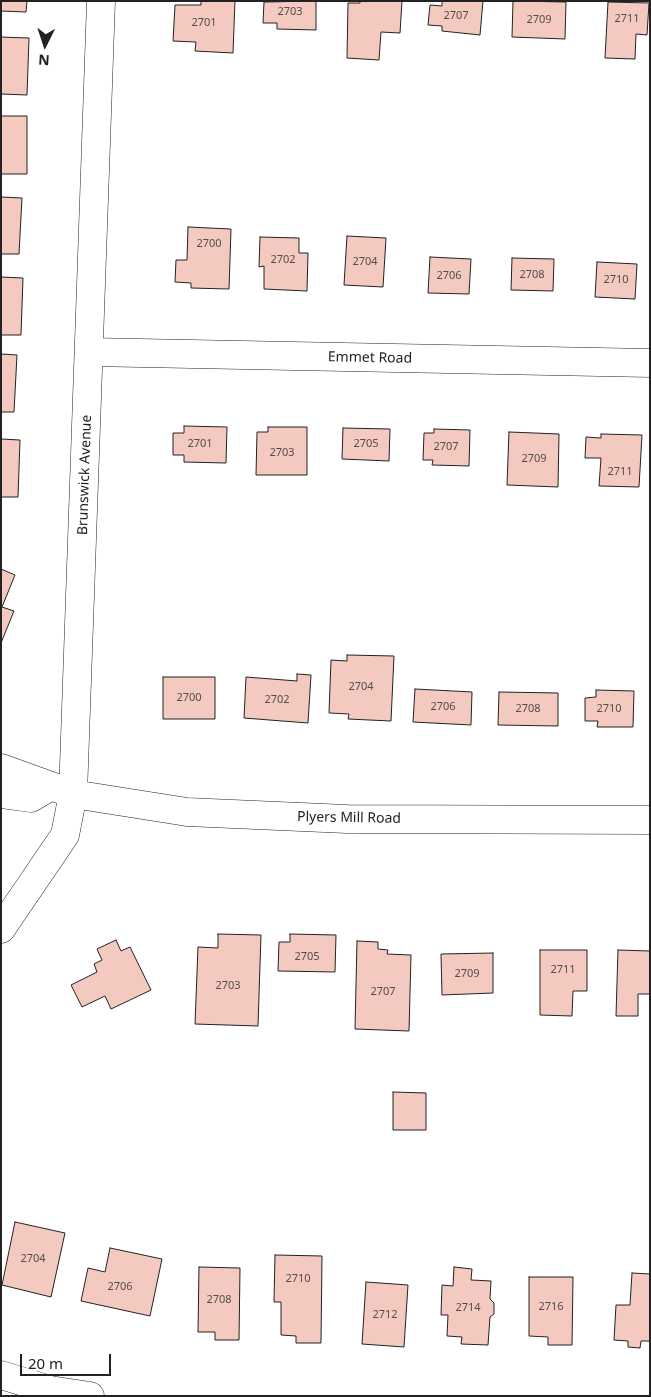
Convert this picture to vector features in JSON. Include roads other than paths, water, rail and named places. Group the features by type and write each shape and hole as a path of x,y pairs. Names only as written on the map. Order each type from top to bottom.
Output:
{"street":[{"name":"Brunswick Avenue","path":"1,929 65,835 62,790 89,352 101,1"},
{"name":"Emmet Road","path":"89,352 650,363"},
{"name":"Plyers Mill Road","path":"1,768 62,790 187,812 297,817 650,820"},
{"path":"1,794 31,798 62,790"},
{"path":"1,1375 50,1390 90,1396"}]}
